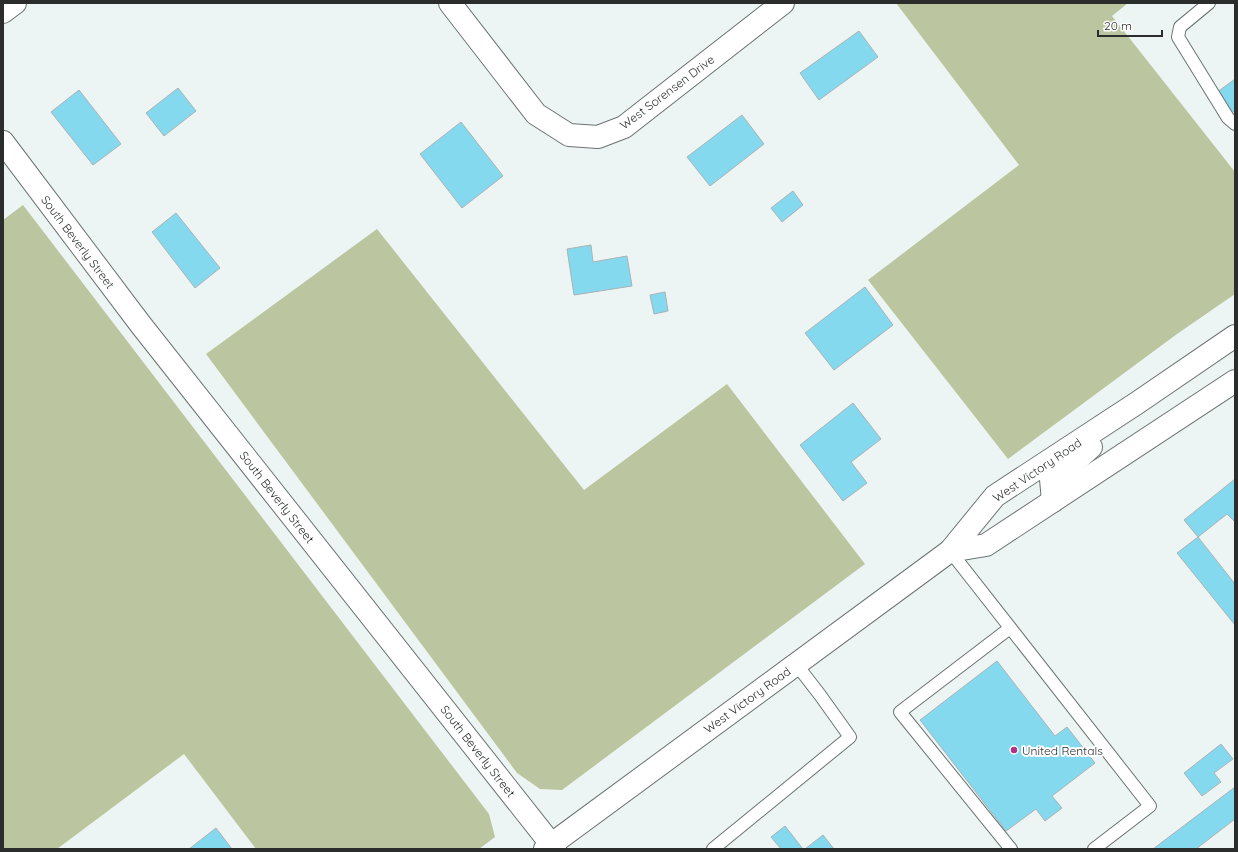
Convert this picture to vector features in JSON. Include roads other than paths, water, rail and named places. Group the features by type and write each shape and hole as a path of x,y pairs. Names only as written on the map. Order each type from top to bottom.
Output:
{"street":[{"path":"3,12 15,3"},
{"name":"West Sorensen Drive","path":"450,3 536,114 569,135 598,137 624,127 783,3"},
{"name":"South Beverly Street","path":"3,142 141,325 551,847"},
{"name":"West Victory Road","path":"551,847 950,550 995,496 1137,403 1235,336"},
{"name":"West Victory Road","path":"950,550 986,545 1233,387"},
{"name":"West Victory Road","path":"1053,501 1051,479 1080,457 1137,403"}],"lane":[{"path":"1209,3 1180,27 1178,37 1228,118 1235,124"},
{"path":"950,550 1150,806 1094,849"},
{"path":"1010,628 900,712 1011,849"},
{"path":"713,849 850,737 796,664"}],"place":[{"name":"United Rentals","path":"1014,750"}]}
